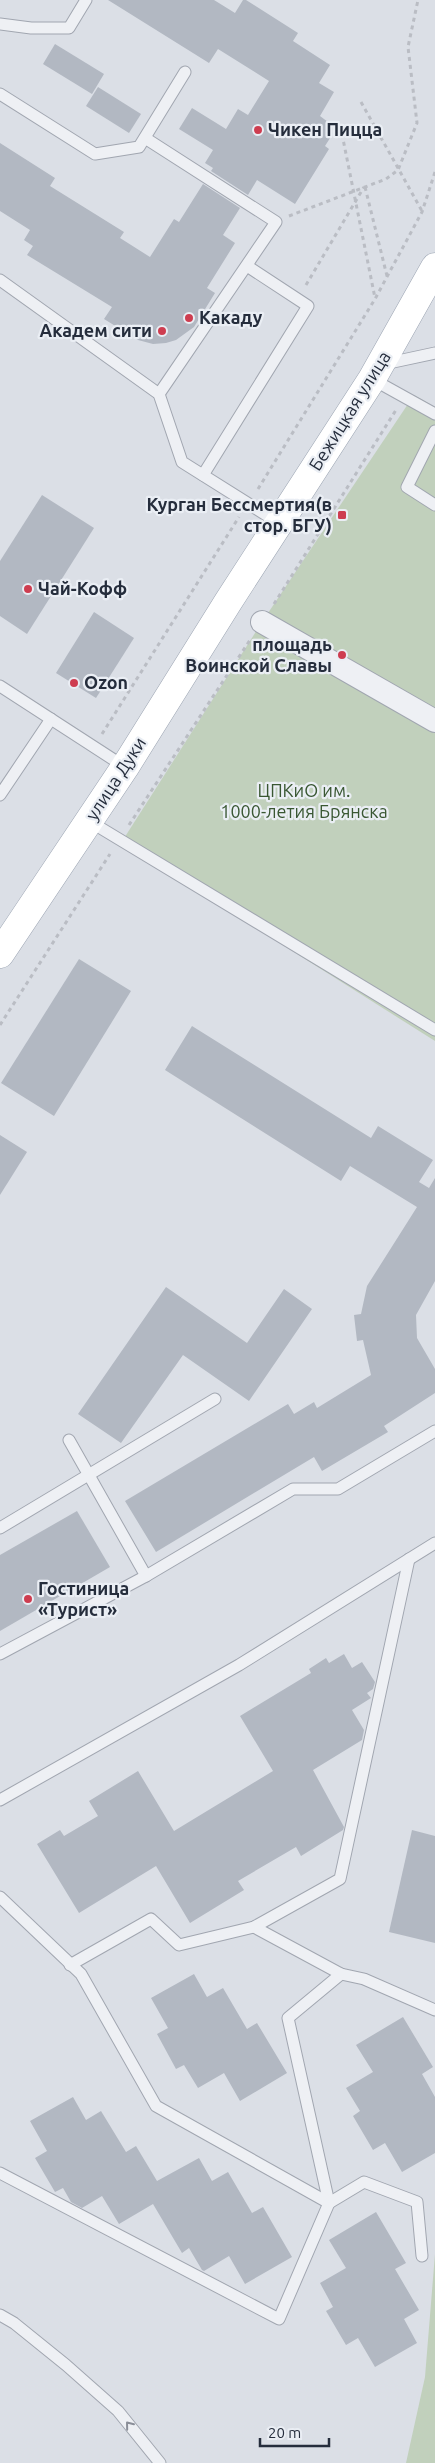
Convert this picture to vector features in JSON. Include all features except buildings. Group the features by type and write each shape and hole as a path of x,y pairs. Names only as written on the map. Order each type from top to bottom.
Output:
{"main road":[{"name":"Бежицкая улица","path":"228,602 376,372 435,267"},
{"name":"улица Дуки","path":"0,954 125,767 228,602"}],"street":[{"path":"262,622 435,722"}],"lane":[{"path":"0,24 31,28 69,28 86,0"},
{"path":"0,94 95,154 139,148 185,72"},
{"path":"144,138 276,222 160,394"},
{"path":"204,475 308,306 247,266"},
{"path":"1,282 160,394 182,462 279,523"},
{"path":"376,372 435,353"},
{"path":"376,372 404,397 435,414"},
{"path":"435,431 406,487 435,505"},
{"path":"0,686 125,767"},
{"path":"0,795 51,719"},
{"path":"89,821 434,1028"},
{"path":"0,1528 214,1399"},
{"path":"0,1654 146,1576 293,1489 338,1489 435,1431"},
{"path":"69,1440 146,1576"},
{"path":"0,1800 239,1665 435,1543"},
{"path":"70,1965 151,1919 179,1945 254,1927 340,1879 409,1559"},
{"path":"0,1897 81,1974 156,2106 329,2203"},
{"path":"254,1927 292,1945 341,1974 364,1980 435,2010"},
{"path":"329,2203 288,2018 341,1974"},
{"path":"0,2173 279,2319 329,2203 364,2182 417,2202 422,2256"},
{"path":"0,2315 14,2323 66,2365 118,2411 160,2463"}],"path":[{"path":"289,216 386,179 398,170 417,123 408,46 418,0"},
{"path":"361,102 422,212"},
{"path":"342,134 375,299"},
{"path":"93,747 375,299 422,212 435,172"},
{"path":"297,300 365,187"},
{"path":"365,187 387,276"},
{"path":"0,1025 262,622 404,397"}],"green space":[{"name":"ЦПКиО им. 1000-летия Брянска","path":"414,395 435,407 435,1041 121,843 262,622"},
{"path":"435,2254 435,2463 406,2463 425,2377"}],"place":[{"name":"Чикен Пицца","path":"258,130"},
{"name":"Какаду","path":"189,318"},
{"name":"Академ сити","path":"162,331"},
{"name":"Курган Бессмертия(в стор. БГУ)","path":"342,515"},
{"name":"Чай-Кофф","path":"28,589"},
{"name":"площадь Воинской Славы","path":"342,655"},
{"name":"Ozon","path":"74,683"},
{"name":"Гостиница «Турист»","path":"28,1599"}]}
